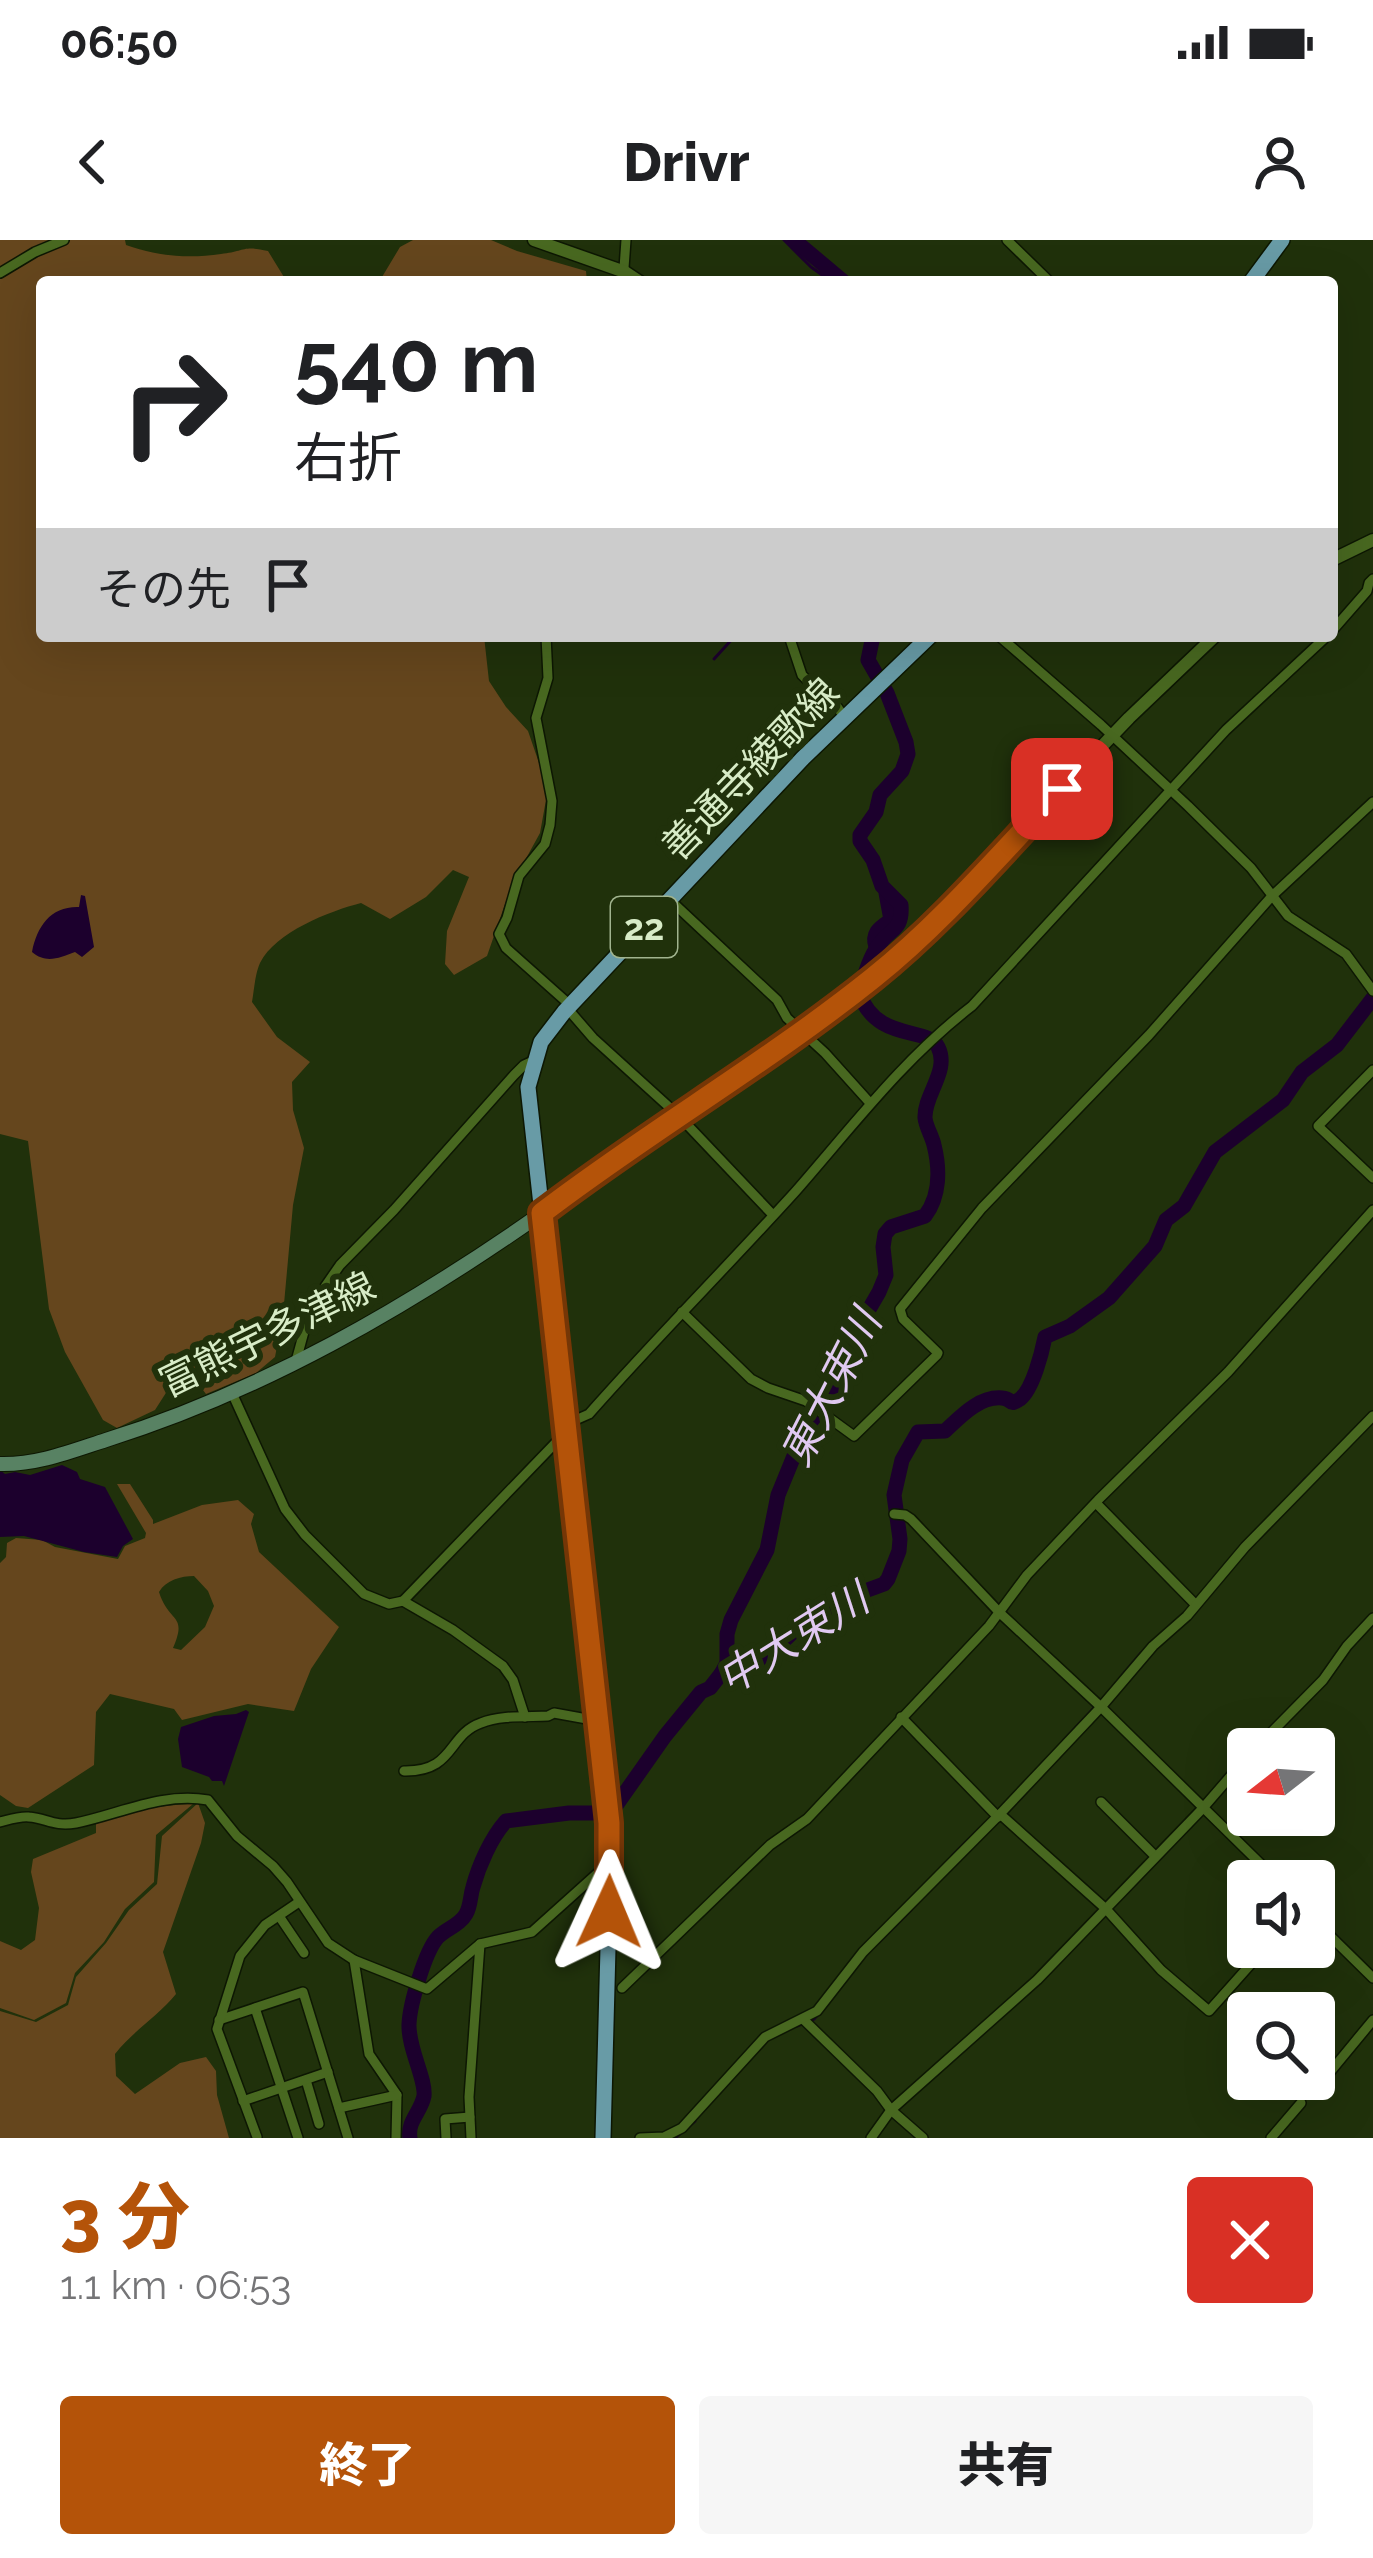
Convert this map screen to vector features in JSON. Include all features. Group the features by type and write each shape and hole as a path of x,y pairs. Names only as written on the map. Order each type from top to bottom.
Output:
{"main road":[{"path":"1255,276 1282,240"},
{"name":"善通寺綾歌線","path":"603,2138 609,1823 528,1087 541,1042 568,1007 844,717 924,642"},
{"name":"富熊宇多津線","path":"0,1463 52,1458 160,1424 232,1393 388,1314 542,1213"}],"street":[{"path":"0,273 64,240"},
{"path":"534,240 622,276"},
{"path":"624,276 626,240"},
{"path":"1007,240 1044,276"},
{"path":"1017,249 1028,240"},
{"path":"1338,552 1373,540"},
{"path":"1338,624 1373,579"},
{"path":"545,642 548,678 536,718 552,801 550,825 545,844 519,876 499,934 506,948 612,1056 680,1116 772,1215"},
{"path":"791,642 802,675 826,690 844,717"},
{"path":"1007,642 1172,790 1251,868 1288,916 1346,954 1373,990"},
{"path":"542,1213 878,975 1209,642"},
{"path":"232,1393 278,1496 305,1535 364,1594 389,1604 403,1601 564,1429 590,1414 870,1103 930,1040 972,1006 1226,730 1320,642"},
{"path":"682,1312 752,1379 820,1410 854,1436 937,1355 903,1319 900,1309 982,1208 1149,1035 1272,896 1373,802"},
{"path":"670,900 777,1000 787,1018 870,1103"},
{"path":"296,1361 304,1328 340,1265 514,1075 535,1060"},
{"path":"1373,1070 1318,1126 1373,1178"},
{"path":"622,1988 770,1845 807,1819 1000,1613 1027,1575 1228,1372 1373,1210"},
{"path":"640,2138 664,2137 682,2128 765,2037 806,2022 863,1952 1373,1416"},
{"path":"1096,1503 1194,1603"},
{"path":"896,1514 911,1519 1000,1613 1256,1860"},
{"path":"403,1601 503,1666 513,1680 525,1717"},
{"path":"1276,1728 1323,1680 1373,1618"},
{"path":"404,1771 436,1765 482,1722 554,1713 598,1721"},
{"path":"901,1717 997,1815 1106,1909 1161,1970 1209,2011 1247,1968"},
{"path":"872,2138 891,2110 1037,1980 1227,1780"},
{"path":"0,1822 30,1816 46,1823 75,1823 141,1803 208,1800 237,1836 278,1871 328,1942 354,1960 416,1986 434,1986 480,1944 532,1932 610,1862"},
{"path":"1101,1802 1125,1820 1155,1856"},
{"path":"257,2137 217,2029 240,1957 265,1925 299,1902"},
{"path":"279,1916 304,1953"},
{"path":"1335,1941 1373,1978"},
{"path":"471,2138 480,1944"},
{"path":"354,1960 369,2054 398,2095 396,2138"},
{"path":"219,2020 303,1992 348,2138"},
{"path":"255,2008 298,2138"},
{"path":"1335,2066 1373,2020"},
{"path":"806,2022 923,2138"},
{"path":"244,2101 328,2072"},
{"path":"306,2080 319,2124"},
{"path":"339,2108 398,2095"},
{"path":"1271,2138 1300,2103"},
{"path":"446,2138 445,2119 470,2117"}],"shaded area":[{"path":"0,240 125,240 138,249 184,256 268,251 283,276 36,276 36,642 485,642 489,681 528,731 548,789 540,833 512,884 487,956 454,975 445,964 447,931 469,877 453,870 426,897 390,919 361,903 304,924 267,952 258,967 252,1002 277,1037 310,1062 292,1082 293,1110 304,1148 293,1205 283,1315 275,1357 256,1373 206,1394 193,1377 171,1385 155,1410 117,1428 103,1420 65,1352 49,1309 28,1141 0,1134"},
{"path":"413,240 491,240 586,271 586,276 383,276 400,247"},
{"path":"81,895 85,896 94,947 82,957 75,952 58,958 37,956 32,952 47,919 79,907"},
{"path":"62,1465 77,1472 80,1479 105,1487 133,1539 117,1557 24,1536 0,1537 0,1470 30,1475"},
{"path":"117,1484 130,1484 153,1524 202,1505 238,1500 254,1514 251,1524 259,1552 339,1627 311,1669 294,1711 248,1704 182,1720 174,1709 110,1694 96,1712 94,1765 28,1808 16,1806 0,1795 0,1563 6,1557 7,1543 16,1538 42,1540 55,1547 118,1559 125,1546 145,1538","holes":["194,1576 214,1606 205,1627 181,1650 173,1648 178,1623 159,1592 174,1580"]},
{"path":"246,1710 224,1786 222,1781 182,1767 181,1727"},
{"path":"198,1803 205,1823 201,1843 163,1952 176,1994 115,2054 116,2076 135,2094 180,2063 206,2057 216,2071 229,2138 0,2138 0,2011 36,2022 68,2005 76,1977 129,1910 157,1884 162,1836"},
{"path":"193,1804 156,1835 154,1882 125,1909 104,1942 75,1973 66,2003 34,2020 0,2008 0,1941 21,1950 35,1940 39,1908 33,1859 96,1833 96,1823 107,1819 143,1809"}],"waterway":[{"path":"784,240 824,276"},
{"name":"東大束川","path":"794,240 837,276"},
{"path":"714,659 730,642"},
{"name":"東大束川","path":"721,1674 727,1663 731,1620 767,1550 778,1495 805,1429 828,1400 853,1354 886,1275 885,1234 891,1227 925,1216 937,1182 936,1154 925,1118 941,1065 938,1047 878,1020 859,993 875,951 898,925 901,913 901,905 882,886 860,835 908,754 887,693 868,660 872,642"},
{"path":"876,947 876,934 891,920 886,893"},
{"name":"中大束川","path":"410,2138 424,2096 409,2024 419,1978 438,1937 466,1914 482,1861 506,1821 607,1813 701,1692 721,1674 744,1668 814,1617 884,1584 899,1551 894,1495 902,1460 918,1432 945,1431 986,1400 1020,1399 1033,1379 1045,1337 1070,1326 1109,1298 1155,1246 1166,1220 1184,1206 1215,1152 1283,1100 1302,1072 1337,1045 1373,998"},
{"path":"1291,1494 1306,1478"},
{"path":"1120,1678 1141,1653"},
{"path":"1064,1740 1094,1708"},
{"path":"952,1856 979,1829"},
{"path":"879,1942 911,1910"},
{"path":"797,2026 819,2013"},
{"path":"675,2138 695,2121"}],"route":[{"path":"609,1912 609,1823 542,1213 878,975 1062,789"}]}
